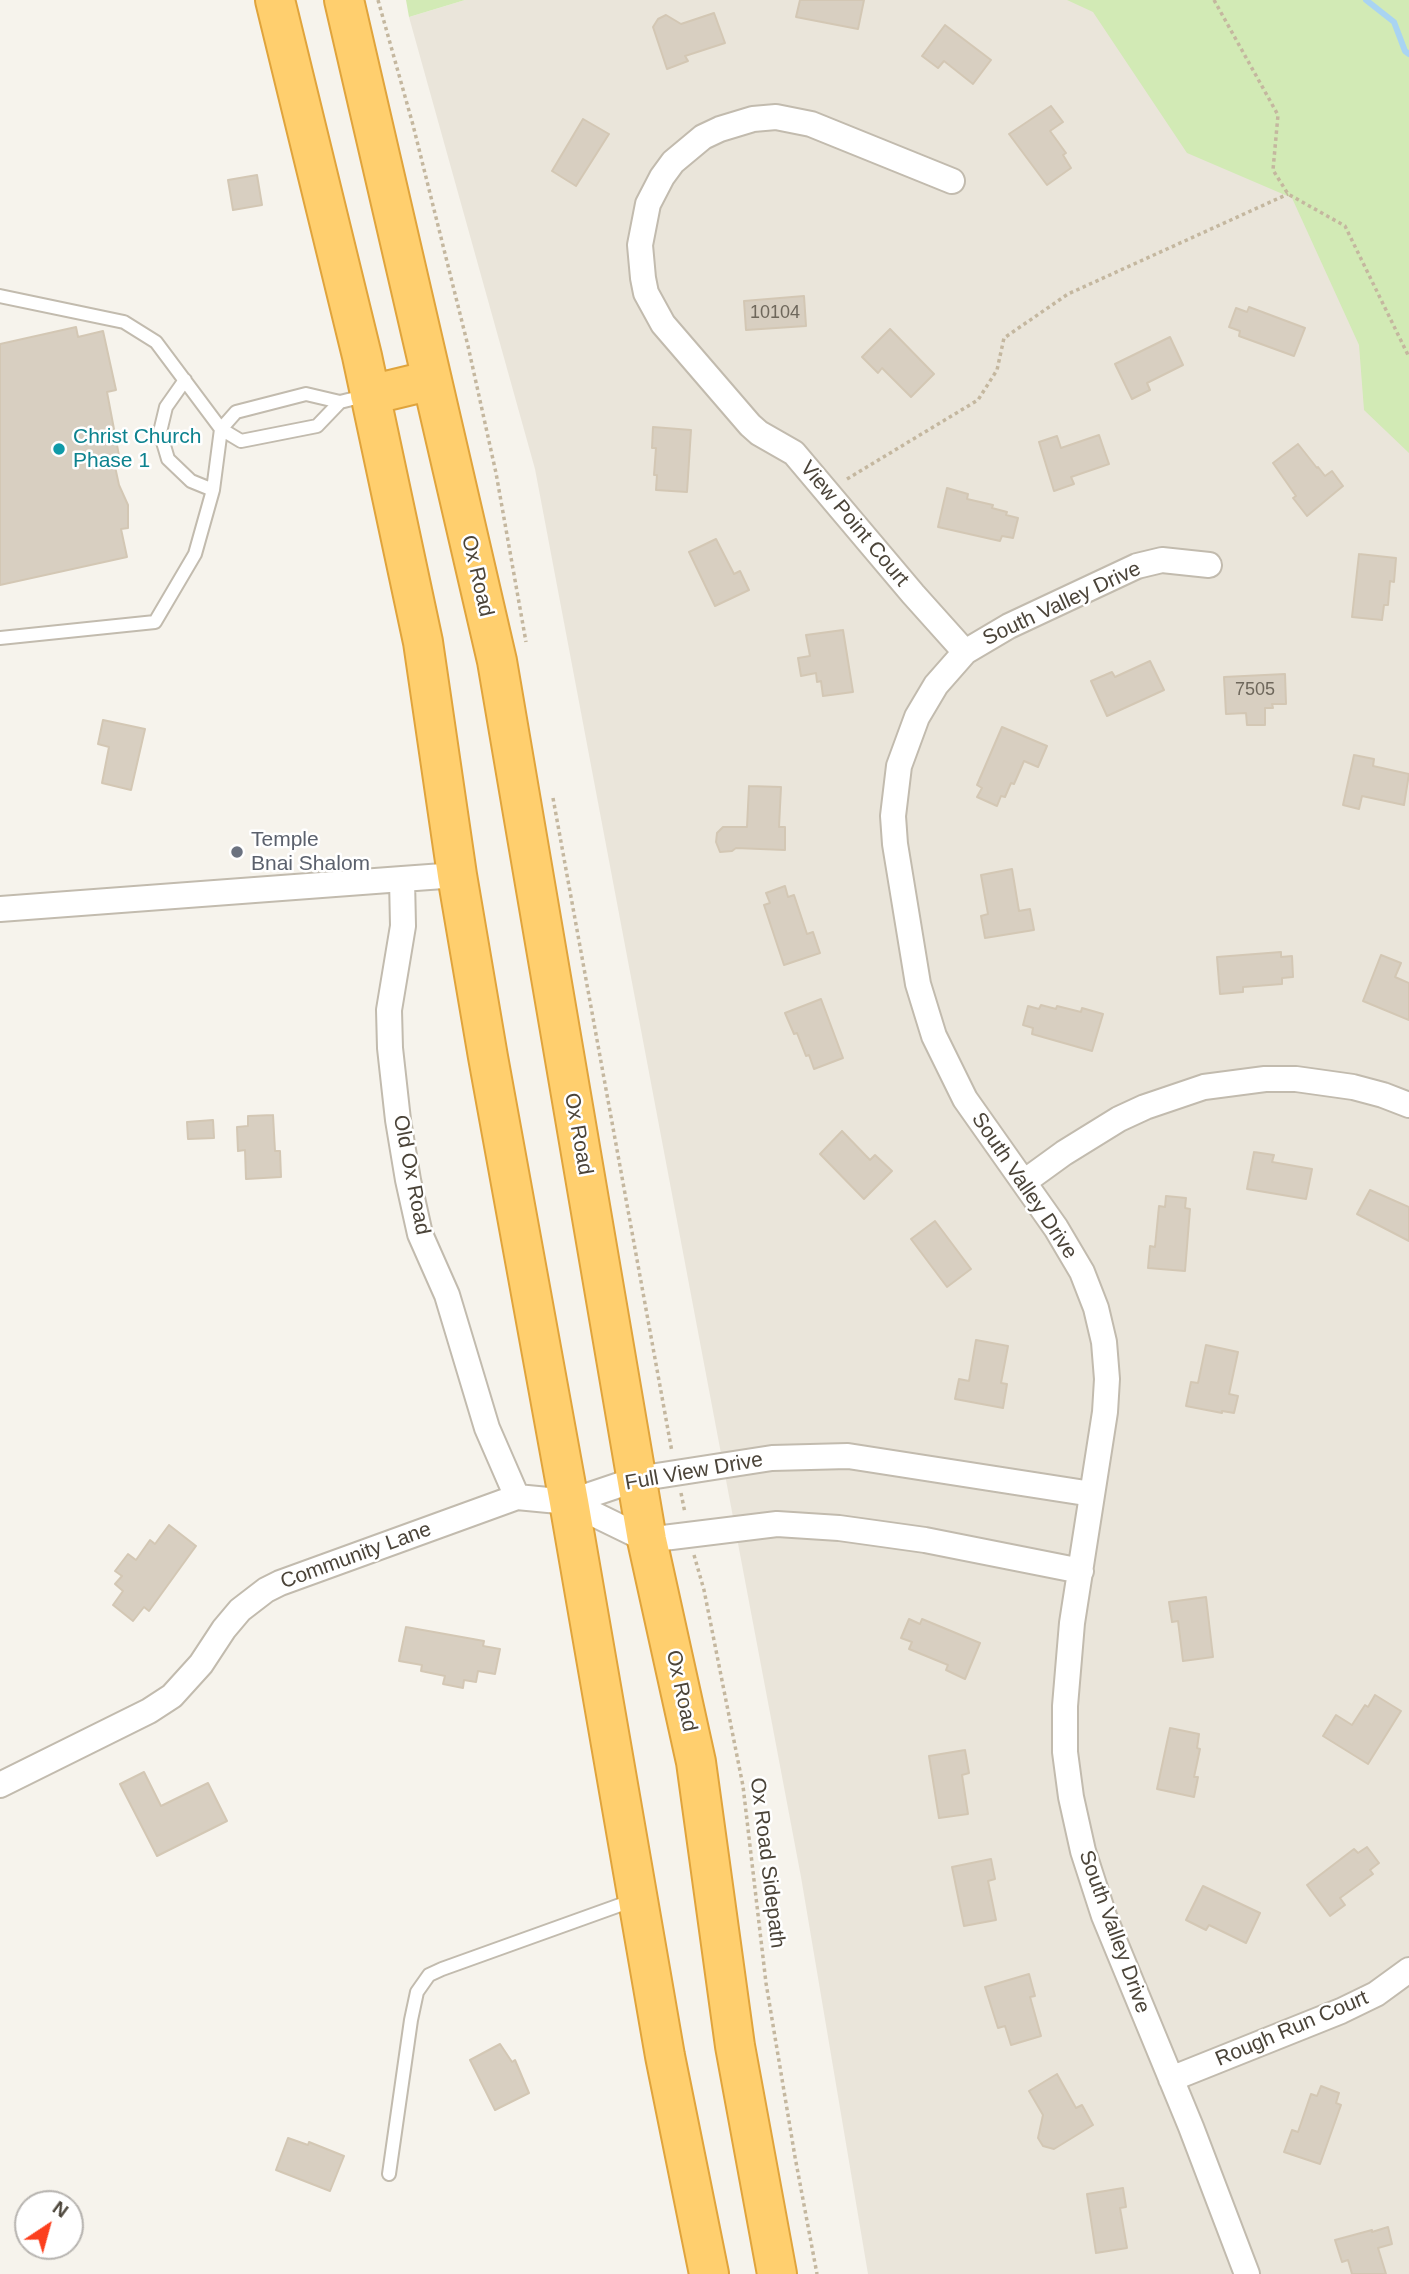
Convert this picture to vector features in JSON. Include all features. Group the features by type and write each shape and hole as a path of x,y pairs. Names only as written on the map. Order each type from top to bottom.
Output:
{"highway":[{"path":"275,0 355,399 424,642 457,875 488,1057 569,1502 665,2056 709,2274"},
{"name":"Ox Road","path":"344,0 496,661 647,1540 696,1762 735,2046 777,2274"},
{"path":"355,399 432,380"}],"street":[{"name":"View Point Court","path":"952,181 811,124 776,117 753,119 720,129 693,144 673,162 648,204 640,245 642,278 652,307 663,324 750,425 794,453 965,652"},
{"name":"South Valley Drive","path":"1209,565 1162,559 1138,566 1009,626 965,652 936,685 916,717 907,740 894,795 895,844 918,984 934,1037 965,1099 1024,1182 1082,1272 1096,1308 1104,1342 1107,1379 1105,1412 1072,1623 1065,1706 1065,1752 1071,1797 1083,1851 1104,1916 1247,2274"},
{"path":"0,909 457,875"},
{"name":"Old Ox Road","path":"402,879 403,926 389,1010 390,1048 398,1120 408,1180 420,1234 447,1295 487,1428 517,1497"},
{"path":"1024,1182 1063,1153 1119,1119 1204,1087 1265,1079 1296,1079 1353,1087 1409,1105"},
{"name":"Full View Drive","path":"569,1502 637,1479 772,1458 848,1456 1092,1494"},
{"name":"Community Lane","path":"0,1785 149,1711 172,1696 201,1664 240,1610 279,1583 517,1497 569,1502"},
{"name":"Full View Drive","path":"569,1502 647,1540"},
{"path":"647,1540 776,1524 839,1528 925,1540 1081,1571"},
{"name":"Rough Run Court","path":"1171,2079 1341,2011 1376,1994 1409,1970"}],"lane":[{"path":"0,296 124,322 156,342 221,429 242,441 317,426 355,399"},
{"path":"185,380 166,407 160,432 168,458 191,481 214,490"},
{"path":"0,638 155,622 195,554 214,490 221,429 236,412 306,394 355,399"},
{"path":"389,2174 411,2020 417,1992 429,1976 638,1899"}],"path":[{"path":"1214,0 1278,115 1273,170 1287,194 1345,226 1409,357"},
{"path":"827,494 847,479 978,400 997,370 1004,338 1069,294 1287,194"},
{"name":"Ox Road Sidepath","path":"677,1473 704,1590 743,1786 766,1983 794,2157 817,2274"}],"shaded area":[{"path":"465,0 1409,0 1409,2274 868,2274 801,1877 535,469 409,17"}],"green space":[{"path":"406,0 465,0 409,17"},
{"path":"1067,0 1409,0 1409,453 1364,410 1359,345 1292,198 1187,153 1093,12"}],"building":[{"path":"800,0 864,0 858,29 796,17"},
{"path":"714,13 725,43 685,56 688,61 667,69 653,27 658,19 666,15 681,24"},
{"path":"945,25 991,60 973,84 944,61 938,68 922,56"},
{"path":"1051,106 1063,122 1050,131 1066,153 1063,155 1071,168 1047,185 1009,134"},
{"path":"583,119 609,134 576,186 552,171"},
{"path":"257,175 262,205 233,210 228,180"},
{"path":"804,296 806,326 746,330 744,301"},
{"path":"1249,307 1305,328 1294,356 1239,336 1240,331 1229,327 1236,308 1247,312"},
{"name":"Christ Church Phase 1","path":"76,327 78,337 103,331 116,390 107,392 120,461 114,462 119,485 128,505 128,528 121,529 127,557 0,585 0,344"},
{"path":"890,329 934,374 911,397 882,368 878,373 862,357"},
{"path":"1170,337 1183,365 1147,383 1150,390 1132,399 1115,364"},
{"path":"653,427 691,430 687,492 656,490"},
{"path":"1099,435 1109,464 1071,477 1074,484 1054,491 1039,442 1057,436 1061,448"},
{"path":"1298,444 1325,476 1332,471 1343,486 1307,516 1273,463"},
{"path":"947,488 968,494 967,499 993,505 992,508 1018,518 1013,538 1002,536 1000,541 938,527"},
{"path":"716,539 734,574 740,571 749,590 715,606 689,552"},
{"path":"1359,554 1396,558 1394,582 1390,581 1388,605 1384,605 1382,620 1352,617"},
{"path":"843,630 853,692 823,696 821,681 817,682 816,673 801,676 798,658 810,656 806,635"},
{"path":"1150,661 1164,690 1107,716 1091,681 1112,672 1115,677"},
{"path":"1285,674 1286,704 1272,704 1273,708 1265,708 1265,725 1247,725 1246,713 1226,714 1224,677"},
{"path":"103,720 145,729 131,790 102,783 109,747 98,744"},
{"path":"1002,727 1047,746 1038,767 1024,761 1014,784 1011,783 1005,797 1001,796 997,806 977,797 982,788 977,785"},
{"path":"1354,755 1374,759 1373,766 1409,774 1404,805 1362,796 1359,809 1343,805"},
{"path":"749,786 781,787 779,827 785,827 785,850 736,848 720,852 716,842 717,833 723,827 747,827"},
{"path":"1012,869 1019,911 1030,909 1034,930 985,938 981,916 988,914 981,875"},
{"path":"785,886 788,897 794,895 807,934 813,932 820,953 784,965 764,905 770,903 766,893"},
{"path":"1281,952 1281,957 1292,956 1293,977 1282,978 1282,984 1243,987 1243,992 1220,994 1217,957"},
{"path":"1381,955 1401,963 1395,977 1409,983 1409,1020 1363,1001"},
{"path":"821,999 843,1058 814,1069 785,1013"},
{"path":"1041,1005 1081,1012 1082,1008 1103,1014 1092,1051 1032,1034 1033,1028 1023,1025 1028,1006 1039,1009"},
{"path":"273,1115 275,1151 280,1151 281,1177 246,1179 245,1150 238,1151 237,1127 248,1126 248,1116"},
{"path":"213,1120 214,1138 188,1139 187,1122"},
{"path":"842,1131 870,1160 875,1155 892,1171 864,1199 820,1154"},
{"path":"1254,1152 1274,1155 1272,1162 1312,1169 1306,1199 1247,1189"},
{"path":"1370,1190 1409,1207 1409,1241 1357,1214"},
{"path":"1166,1196 1186,1198 1185,1208 1190,1209 1185,1271 1148,1268 1150,1246 1155,1247 1159,1206 1165,1207"},
{"path":"935,1221 971,1269 947,1287 911,1239"},
{"path":"976,1340 1008,1346 1001,1383 1007,1384 1003,1408 955,1399 959,1379 969,1381"},
{"path":"1206,1345 1238,1352 1229,1394 1238,1396 1234,1413 1186,1406 1191,1382 1198,1383"},
{"path":"169,1525 196,1546 149,1611 144,1607 133,1621 113,1605 123,1591 115,1584 122,1576 115,1571 128,1554 136,1560 150,1540 155,1544"},
{"path":"1206,1597 1213,1657 1183,1661 1178,1621 1172,1622 1169,1602"},
{"path":"909,1619 920,1624 922,1619 980,1643 965,1679 946,1670 948,1665 909,1649 912,1642 901,1638"},
{"path":"406,1627 484,1641 483,1646 500,1649 495,1674 478,1671 476,1682 464,1680 463,1688 443,1684 445,1676 421,1671 422,1665 399,1661"},
{"path":"1375,1695 1401,1711 1368,1764 1323,1736 1336,1715 1352,1725"},
{"path":"1170,1728 1199,1734 1197,1748 1200,1749 1194,1777 1198,1777 1194,1797 1157,1789"},
{"path":"965,1750 969,1773 962,1775 968,1814 939,1818 929,1756"},
{"path":"144,1772 161,1806 208,1783 227,1821 157,1856 120,1784"},
{"path":"1367,1847 1379,1863 1370,1870 1373,1874 1340,1898 1345,1905 1330,1916 1307,1885 1354,1849 1358,1853"},
{"path":"991,1859 995,1879 988,1881 996,1920 964,1926 952,1867"},
{"path":"1203,1886 1260,1913 1246,1943 1209,1925 1206,1930 1186,1920"},
{"path":"1029,1974 1035,1996 1030,1997 1041,2036 1011,2045 1005,2026 998,2028 985,1987"},
{"path":"500,2044 512,2062 515,2060 529,2093 495,2110 470,2060"},
{"path":"1057,2074 1076,2108 1082,2105 1093,2125 1054,2149 1043,2146 1038,2138 1043,2115 1029,2091"},
{"path":"1321,2086 1339,2093 1336,2103 1341,2105 1320,2164 1284,2152 1292,2130 1298,2132 1311,2094 1317,2096"},
{"path":"288,2138 308,2145 309,2142 344,2156 330,2191 276,2170"},
{"path":"1123,2188 1126,2207 1120,2208 1127,2248 1096,2253 1087,2194"},
{"path":"1388,2227 1392,2244 1378,2248 1386,2274 1352,2274 1348,2260 1342,2262 1335,2240"}],"waterway":[{"path":"1366,0 1394,22 1405,51 1409,54"}],"place":[{"name":"Christ Church Phase 1","path":"59,449"},
{"name":"Temple Bnai Shalom","path":"237,852"}]}
